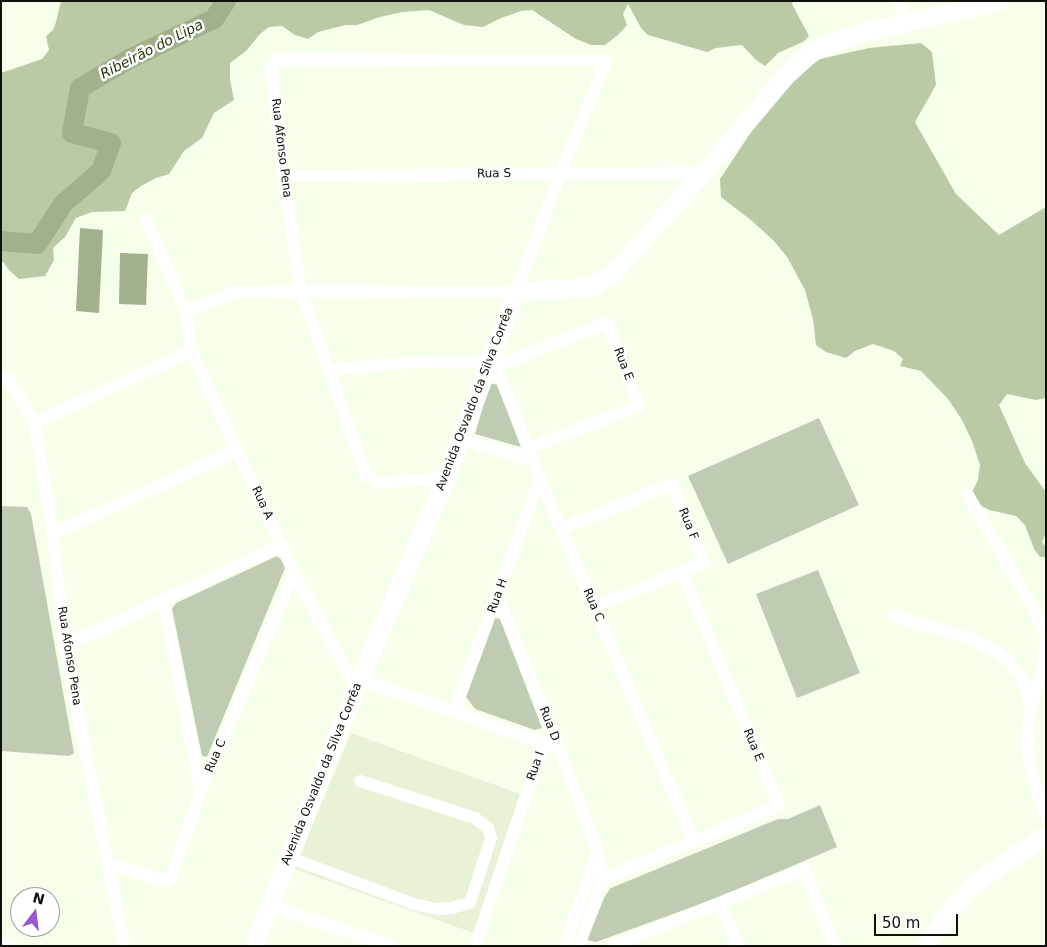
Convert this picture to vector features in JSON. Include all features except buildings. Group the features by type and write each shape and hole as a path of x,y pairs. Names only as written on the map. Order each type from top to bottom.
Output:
{"street":[{"path":"899,1 908,22"},
{"name":"Avenida Osvaldo da Silva Corrêa","path":"254,946 358,684 493,363 516,292 589,288 610,277 704,173 785,77 813,51 865,32 1000,1"},
{"name":"Rua Afonso Pena","path":"446,478 378,483 366,475 301,291 283,176 271,66 276,59 607,60 560,174"},
{"name":"Rua S","path":"283,176 704,173"},
{"path":"186,311 236,292 516,292 560,174"},
{"name":"Rua A","path":"146,220 186,311 191,351 294,573 358,684"},
{"name":"Rua E","path":"493,363 607,323 639,406 529,448"},
{"path":"35,423 191,351"},
{"path":"328,370 413,362 493,363"},
{"name":"Rua C","path":"493,363 694,842"},
{"name":"Rua Afonso Pena","path":"1,375 10,382 35,423 53,534 66,646 124,946"},
{"path":"460,439 534,460"},
{"path":"53,534 238,450"},
{"name":"Rua H","path":"454,712 498,597 540,478"},
{"name":"Rua F","path":"562,529 672,484 704,563 594,607"},
{"path":"968,495 1035,612 1046,638 1042,670 1031,709 1027,739 1031,771 1046,819"},
{"path":"66,646 282,545"},
{"name":"Rua E","path":"682,572 779,806 694,842"},
{"name":"Rua C","path":"108,864 169,882 201,791 294,573"},
{"name":"Rua D","path":"498,597 560,749 598,852 603,879"},
{"path":"163,600 201,791"},
{"path":"894,616 976,640 1006,658 1023,680 1031,709"},
{"name":"Rua I","path":"358,684 454,712 544,743 475,946"},
{"path":"544,743 560,749"},
{"path":"288,858 414,904 437,909 452,908 470,903 491,838 488,828 475,818 360,781"},
{"path":"925,946 955,904 976,882 1046,836"},
{"path":"579,946 603,879 694,842"},
{"path":"564,946 598,852"},
{"path":"611,946 641,941 720,903 804,869 835,946"},
{"path":"720,903 738,946"},
{"path":"269,905 392,946"},
{"path":"1,942 5,946"}],"shaded area":[{"path":"61,1 793,1 792,4 809,36 803,42 778,53 765,66 756,60 742,45 716,48 707,52 648,35 641,28 628,4 623,14 627,25 605,45 591,45 576,39 532,10 521,11 483,27 464,25 429,10 402,12 357,25 346,25 318,32 308,39 295,35 282,26 269,27 260,34 246,51 230,63 230,79 234,100 214,113 202,138 184,151 169,174 156,178 132,193 125,211 92,212 76,218 65,237 53,248 54,260 45,276 19,279 3,262 1,263 1,73 42,59 49,50 46,36 53,30"},
{"path":"921,43 932,52 936,85 915,122 956,194 999,235 1046,207 1046,398 1036,400 1007,394 999,405 1025,463 1046,492 1046,533 1042,542 1046,547 1046,557 1040,557 1034,549 1025,525 1016,516 989,510 980,505 972,492 978,480 980,465 962,420 948,399 921,371 900,366 903,359 894,351 873,344 855,351 846,358 826,352 816,345 813,319 805,290 787,257 774,241 752,221 721,197 720,179 755,126 789,83 820,59 869,48"},
{"path":"80,228 103,230 99,313 76,311"},
{"path":"120,253 148,254 146,305 119,304"},
{"path":"490,383 498,385 521,447 475,434"},
{"path":"819,418 859,505 728,564 688,476"},
{"path":"1,506 27,507 31,514 74,753 69,756 1,751"},
{"path":"277,556 283,561 285,568 207,757 202,756 172,609 176,603"},
{"path":"818,570 860,673 797,698 756,594"},
{"path":"495,618 500,619 542,728 535,730 475,709 466,697"},
{"path":"351,733 520,794 474,933 294,869"},
{"path":"820,805 837,847 717,898 596,942 587,940 605,896 611,888 778,819 788,819"}],"waterway":[{"name":"Ribeirão do Lipa","path":"1,241 37,244 63,204 101,171 111,143 72,133 80,88 131,58 214,19 226,1"}]}
